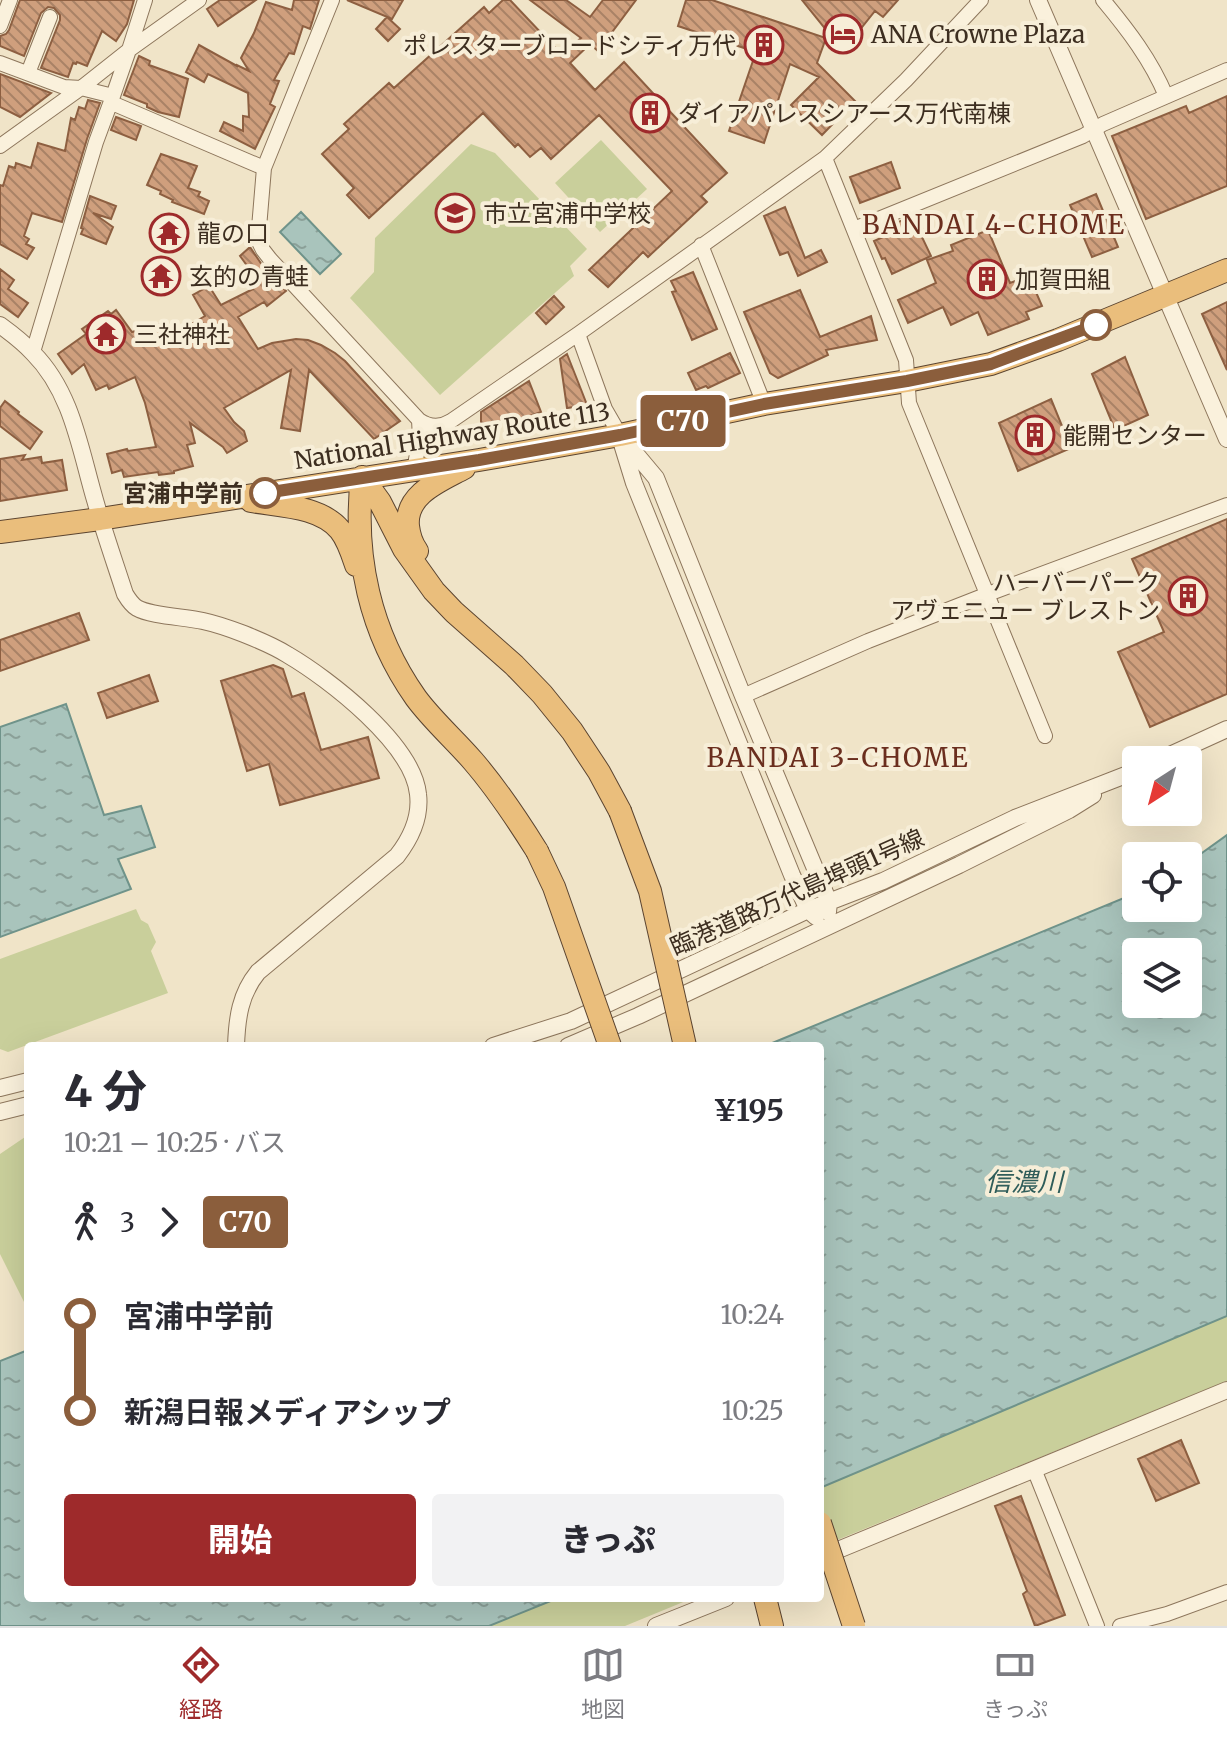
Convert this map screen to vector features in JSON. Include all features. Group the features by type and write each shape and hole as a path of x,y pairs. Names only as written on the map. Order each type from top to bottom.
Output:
{"highway":[{"name":"National Highway Route 113","path":"0,532 479,460 620,435 764,404 991,364 1166,297 1227,270"},
{"path":"434,591 429,568 413,547 408,522 412,503 428,488 479,460"},
{"path":"362,477 380,502 404,549 434,591 542,694 599,772 620,811 650,891 684,1042"},
{"path":"362,477 359,507 361,540 366,586 374,619"},
{"path":"230,498 307,511 331,522 345,539 386,649 409,688 505,799 537,851 554,887 609,1042"},
{"path":"824,1535 854,1626"},
{"path":"766,1602 772,1626"}],"street":[{"path":"0,26 10,0"},
{"path":"33,352 96,142 145,0"},
{"path":"0,146 199,0"},
{"path":"332,0 264,168 258,240 263,250 419,420 429,426 446,424 825,158 906,80 981,0"},
{"path":"1038,0 1227,439"},
{"path":"1103,0 1137,41 1166,96"},
{"path":"28,73 50,17"},
{"path":"0,63 64,87 81,88 113,100 264,168"},
{"path":"854,229 1083,136 1227,70"},
{"path":"825,158 906,360 909,403 1045,736"},
{"path":"701,245 764,404"},
{"path":"0,325 33,352 52,377 71,412 100,519 125,594 136,607 152,613 206,621 289,655 335,687 383,732 403,756 416,785 418,807 408,842 388,865 258,972 242,996 236,1042"},
{"path":"578,334 605,409 620,435 656,478 829,902 827,926"},
{"path":"414,470 420,438 419,420"},
{"path":"620,435 634,483 808,910 827,926"},
{"path":"743,696 868,641 1227,505"},
{"path":"1190,746 1227,729"},
{"name":"臨港道路万代島埠頭1号線","path":"505,1042 571,1021 808,910 883,881 1015,818 1120,778"},
{"name":"臨港道路万代島埠頭1号線","path":"577,1042 959,865 1069,810 1120,778"},
{"path":"0,1088 24,1082"},
{"path":"0,1112 24,1106"},
{"path":"824,1556 1227,1390"},
{"path":"1034,1469 1097,1626"},
{"path":"1120,1626 1167,1614 1227,1592"},
{"path":"656,1626 716,1602"}],"green space":[{"path":"601,140 647,189 600,232 555,183"},
{"path":"471,144 495,153 587,249 570,266 574,276 440,395 350,298 374,272 375,238"},
{"path":"136,909 141,920 148,924 156,942 151,951 168,993 35,1042 24,1042 24,1046 8,1052 0,1049 0,959"},
{"path":"24,1138 24,1302 0,1254 0,1154"},
{"path":"1227,1316 1227,1381 824,1545 824,1486"},
{"path":"548,1602 683,1602 625,1626 489,1626"}],"water":[{"path":"301,212 341,254 320,274 280,232"},
{"path":"66,704 104,815 141,806 155,847 118,859 131,889 0,937 0,727"},
{"name":"信濃川","path":"1227,835 1227,1316 824,1486 824,1042 775,1042 1122,899 1122,922 1202,922 1202,853"},
{"path":"24,1352 24,1602 548,1602 489,1626 0,1626 0,1361"}],"building":[{"path":"20,0 134,0 127,24 116,41 102,31 87,66 73,63 68,77 41,68 60,20 54,8 48,7 41,13 24,56 0,46 0,36 9,30"},
{"path":"220,0 256,0 218,26 207,9"},
{"path":"294,0 319,0 310,29 303,26 294,54 289,53 274,80 279,81 270,104 275,107 255,149 220,131 224,122 243,131 243,116 249,117 248,93 208,74 204,82 186,72 199,45 249,71 241,58 266,2 292,10"},
{"path":"347,0 403,0 392,19"},
{"path":"503,0 510,0 562,55 581,38 530,0 566,0 590,17 603,0 636,0 598,51 590,44 570,63 595,90 624,62 727,173 701,196 707,202 648,257 643,252 608,287 589,270 672,191 599,115 551,159 541,148 530,157 518,144 515,147 483,113 369,218 347,195 354,188 322,154 349,129 344,124 389,83 394,88 484,7 489,13"},
{"path":"686,0 712,0 826,38 817,63 855,101 822,135 791,105 819,77 790,64 764,143 729,131 756,52 678,26"},
{"name":"ANA Crowne Plaza","path":"802,0 898,0 883,17 875,11 843,51"},
{"path":"387,17 400,29 388,41 376,29"},
{"path":"139,56 150,61 149,65 188,79 179,117 158,112 124,95"},
{"path":"0,74 51,93 20,117 0,107"},
{"path":"1227,96 1227,186 1146,219 1112,136 1186,106 1189,113"},
{"path":"88,100 100,103 62,222 32,213 24,236 29,239 26,244 34,248 27,259 0,244 0,185 3,186 9,166 15,168 16,163 31,168 38,143 65,151 71,118 75,120 79,107 85,109"},
{"path":"116,117 141,126 136,140 111,130"},
{"path":"161,154 197,166 188,188 200,192 198,196 209,201 204,214 172,202 160,194 161,191 147,185"},
{"path":"891,162 900,188 860,203 850,177"},
{"path":"1096,194 1118,247 1092,257 1070,205"},
{"path":"90,196 116,206 111,219 93,213 113,227 106,244 81,234"},
{"path":"785,207 805,258 821,250 827,262 798,276 788,252 780,255 764,216"},
{"path":"917,214 924,232 920,233 931,256 892,274 874,241 899,230 896,223"},
{"name":"加賀田組","path":"988,230 1010,283 1029,276 1042,306 1026,312 1029,319 988,335 978,312 951,325 943,307 908,323 898,300 936,283 927,260 953,251 951,245"},
{"path":"250,247 286,291 267,306 264,302 238,317 258,349 296,339 321,345 345,361 400,421 374,439 309,370 300,431 281,428 291,370 224,408 244,431 247,441 227,453 190,423 195,443 187,445 193,466 159,475 158,472 124,477 122,470 112,473 107,454 156,447 135,377 109,389 107,385 96,390 84,364 72,374 58,354 86,334 82,329 108,311 111,314 116,310 132,332 164,323 165,328 174,326 176,333 205,316 193,295 209,286 221,305 253,289 249,283 256,278 240,256"},
{"path":"0,269 14,280 8,289 28,303 18,317 0,304"},
{"path":"693,272 717,329 692,340 672,292 676,291 671,281"},
{"path":"800,290 820,337 871,316 877,340 826,350 828,355 778,378 770,373 744,312"},
{"path":"554,296 564,307 546,324 536,313"},
{"path":"1227,302 1227,370 1202,314"},
{"path":"730,353 740,373 708,388 696,390 688,373"},
{"path":"567,354 587,405 567,408 560,359"},
{"path":"1125,357 1148,415 1115,430 1092,374"},
{"path":"529,381 541,412 481,424 481,412"},
{"name":"能開センター","path":"1051,399 1071,448 1018,471 999,423"},
{"path":"5,401 42,432 30,449 0,426 0,408"},
{"path":"25,455 22,460 41,457 42,463 62,460 67,490 0,501 0,459"},
{"name":"ハーバーパーク アヴェニュー ブレストン","path":"1227,519 1227,694 1150,727 1118,652 1164,632 1132,559"},
{"path":"79,613 89,640 0,671 0,640"},
{"path":"273,665 283,669 292,697 304,693 321,750 368,737 379,778 280,805 269,764 247,771 221,681"},
{"path":"149,675 158,701 107,718 98,693"},
{"path":"1181,1440 1199,1483 1156,1501 1138,1459"},
{"path":"1021,1496 1065,1615 1035,1626 1023,1594 1027,1591 995,1506"}],"bus line":[{"name":"C70","path":"265,493 479,460 620,435 764,404 907,381 991,364 1096,325"}],"place":[{"name":"ANA Crowne Plaza","path":"843,34"},
{"name":"ポレスターブロードシティ万代","path":"764,45"},
{"name":"ダイアパレスシアース万代南棟","path":"650,113"},
{"name":"市立宮浦中学校","path":"455,213"},
{"name":"龍の口","path":"169,233"},
{"name":"玄的の青蛙","path":"161,276"},
{"name":"加賀田組","path":"987,279"},
{"name":"三社神社","path":"106,334"},
{"name":"能開センター","path":"1035,435"},
{"name":"宮浦中学前","path":"265,493"},
{"name":"ハーバーパーク アヴェニュー ブレストン","path":"1188,596"}],"district":[{"name":"BANDAI 4-CHOME","path":"994,224"},
{"name":"BANDAI 3-CHOME","path":"838,757"}]}
